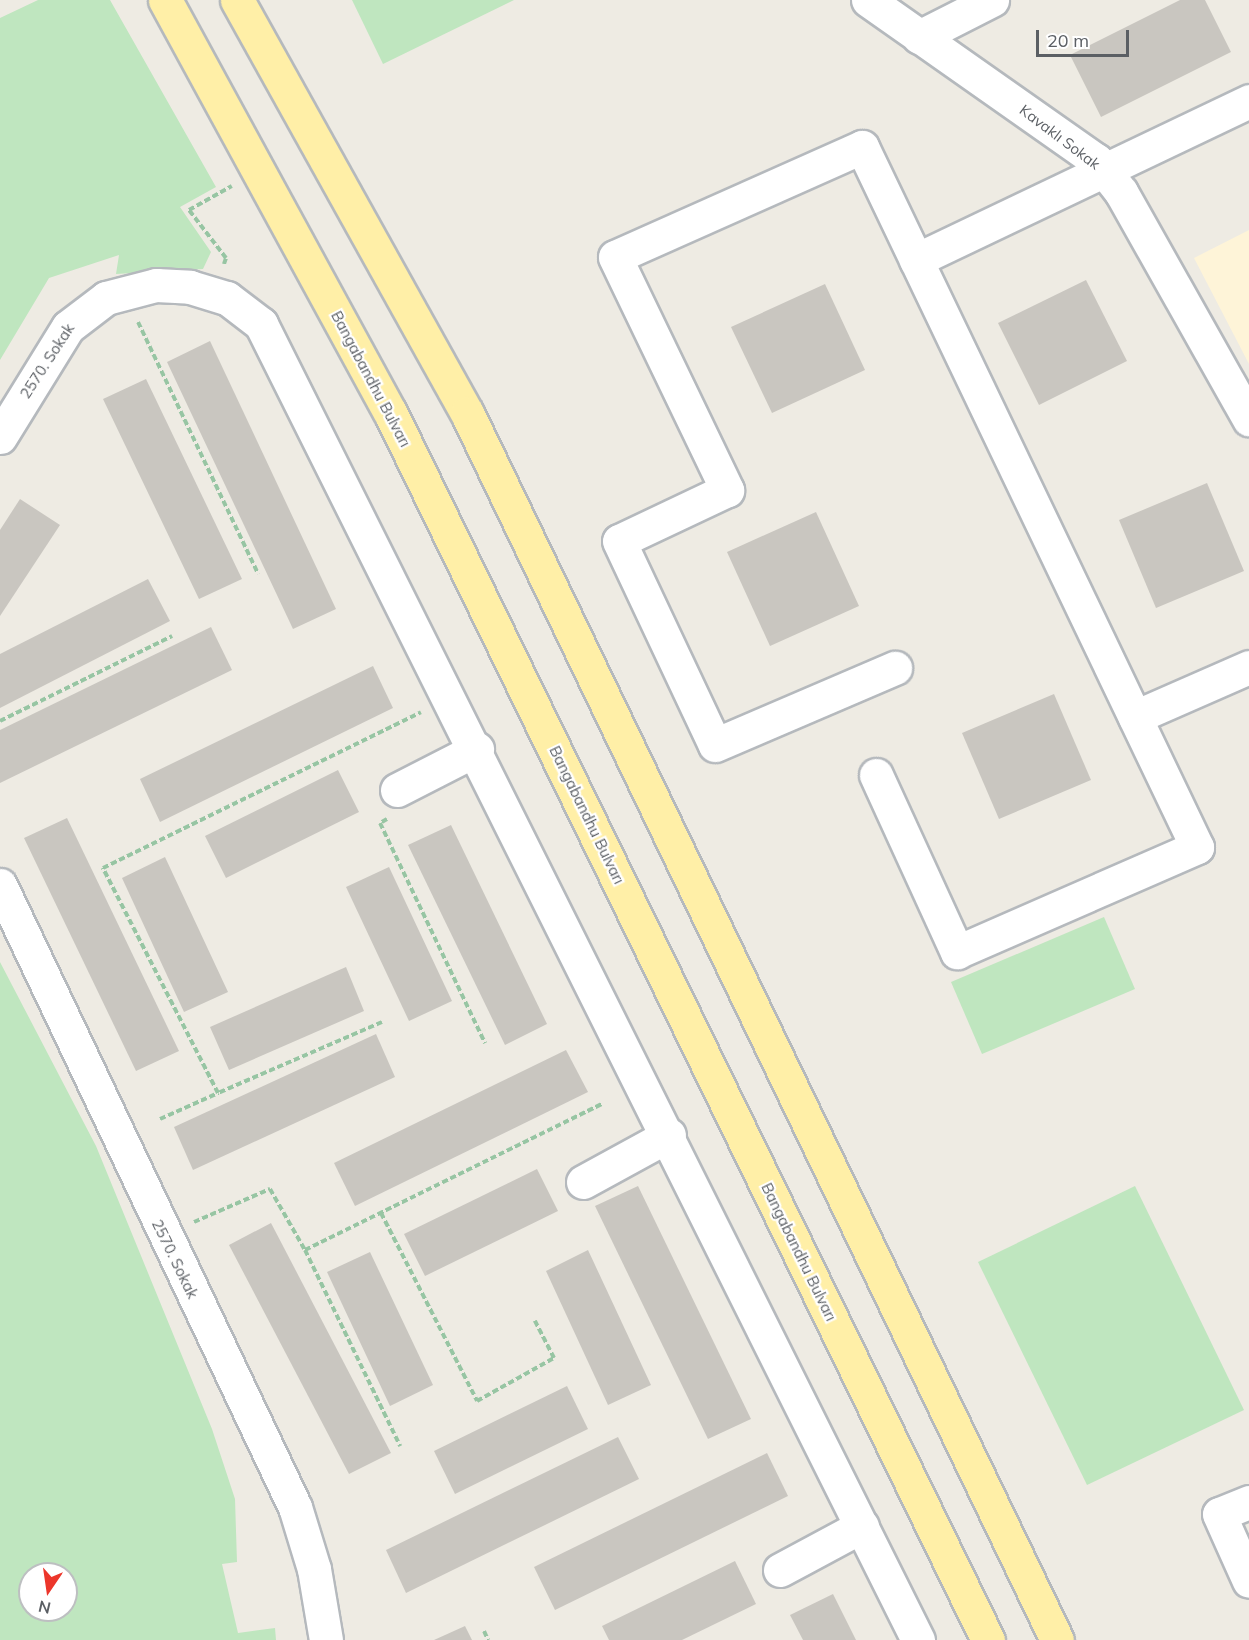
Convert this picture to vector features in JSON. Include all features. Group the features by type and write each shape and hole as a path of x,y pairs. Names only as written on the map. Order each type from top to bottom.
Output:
{"main road":[{"name":"Bangabandhu Bulvarı","path":"165,0 390,412 988,1640"},
{"path":"237,0 468,413 1057,1640"}],"street":[{"name":"Kavaklı Sokak","path":"868,0 1104,169 1249,419"},
{"path":"919,37 992,0"},
{"path":"916,260 1249,101"},
{"path":"876,775 957,952 1197,847 861,147 615,257 727,490 619,541 715,745 895,668"},
{"name":"2570. Sokak","path":"0,437 68,327 91,305 124,291 178,285 216,293"},
{"path":"216,293 261,324 477,749 918,1640"},
{"path":"1135,717 1249,667"},
{"path":"394,804 477,749"},
{"name":"2570. Sokak","path":"0,885 163,1236 295,1507 326,1640"},
{"path":"583,1182 669,1135"},
{"path":"1249,1502 1219,1514 1249,1581"},
{"path":"780,1570 862,1526"}],"path":[{"path":"216,293 226,258 189,210 258,172"},
{"path":"124,291 258,574"},
{"path":"0,721 172,636"},
{"path":"218,1093 103,868 451,697"},
{"path":"394,804 380,823 484,1042"},
{"path":"160,1119 382,1022"},
{"path":"305,1250 602,1104"},
{"path":"163,1236 270,1189 305,1250 400,1446"},
{"path":"381,1213 477,1401 554,1358 535,1322"},
{"path":"484,1631 488,1640"}],"shaded area":[{"path":"1249,230 1249,364 1194,258"}],"green space":[{"path":"38,0 110,0 216,187 180,207 211,252 203,269 116,274 119,255 49,278 0,360 0,18"},
{"path":"352,0 514,0 383,64"},
{"path":"1104,917 1135,989 982,1054 951,982"},
{"path":"0,962 96,1146 212,1429 235,1499 237,1562 222,1564 238,1633 275,1628 276,1640 0,1640"},
{"path":"1135,1186 1244,1410 1087,1485 978,1262"}],"building":[{"path":"1180,0 1205,0 1231,52 1101,117 1070,55"},
{"path":"1086,280 1127,361 1039,405 998,323"},
{"path":"825,284 865,370 772,413 731,327"},
{"path":"210,341 336,609 293,629 167,362"},
{"path":"146,379 242,579 199,599 103,399"},
{"path":"1207,483 1244,571 1156,608 1119,520"},
{"path":"20,499 60,525 0,616 0,530"},
{"path":"816,512 859,606 770,646 727,552"},
{"path":"148,579 170,621 0,708 0,654"},
{"path":"211,627 232,670 0,783 0,730"},
{"path":"373,666 393,708 160,822 140,779"},
{"path":"1054,694 1091,780 999,819 962,733"},
{"path":"338,770 359,812 226,878 205,836"},
{"path":"67,818 179,1051 136,1071 24,838"},
{"path":"451,825 547,1024 505,1045 408,845"},
{"path":"165,857 228,992 184,1012 122,878"},
{"path":"389,867 452,1001 409,1021 346,887"},
{"path":"346,967 364,1011 229,1070 210,1027"},
{"path":"376,1034 395,1077 193,1170 174,1127"},
{"path":"566,1050 588,1092 355,1206 334,1163"},
{"path":"537,1169 558,1211 425,1276 404,1234"},
{"path":"638,1186 751,1419 708,1439 595,1206"},
{"path":"271,1223 391,1453 349,1474 229,1245"},
{"path":"588,1250 651,1385 608,1405 546,1271"},
{"path":"370,1252 433,1385 390,1406 327,1272"},
{"path":"567,1386 588,1429 455,1494 434,1451"},
{"path":"618,1437 639,1479 406,1593 386,1550"},
{"path":"767,1453 788,1496 555,1610 534,1567"},
{"path":"735,1561 756,1604 682,1640 609,1640 602,1626"},
{"path":"833,1594 856,1640 803,1640 790,1615"},
{"path":"465,1626 472,1640 434,1640"}]}
